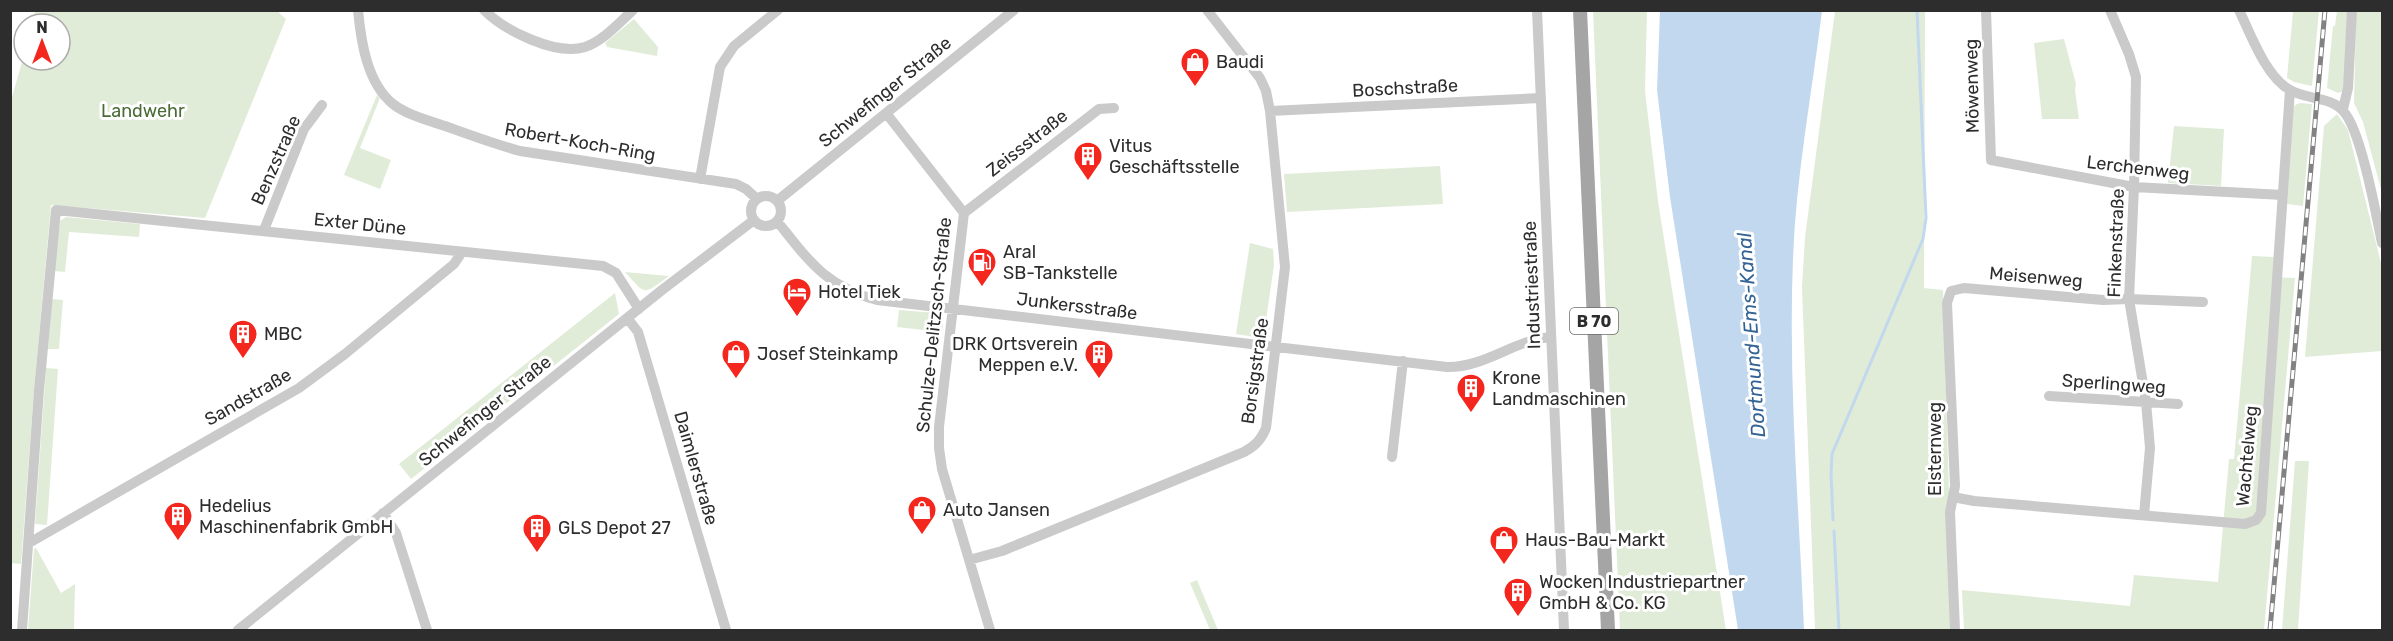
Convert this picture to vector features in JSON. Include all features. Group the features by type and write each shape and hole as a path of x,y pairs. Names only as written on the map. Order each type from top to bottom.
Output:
{"main road":[{"name":"B 70","path":"1580,10 1608,630"}],"street":[{"name":"Robert-Koch-Ring","path":"358,10 360,30 371,74 394,105 410,113 520,151 736,184 757,199"},
{"path":"484,10 524,38 577,48 598,40 633,10"},
{"path":"700,178 714,90 720,67 734,46 778,10"},
{"name":"Schwefinger Straße","path":"777,201 1014,10"},
{"name":"Industriestraße","path":"1537,10 1564,630"},
{"name":"Möwenweg","path":"1986,10 1991,160"},
{"name":"Finkenstraße","path":"2110,10 2136,77 2129,298 2146,402 2150,448 2144,515"},
{"path":"2239,10 2269,70 2280,83 2290,90 2332,103 2343,109 2353,125 2382,243"},
{"path":"2343,109 2349,88 2352,10"},
{"name":"Borsigstraße","path":"969,560 1002,551 1244,452 1255,446 1266,428 1285,267 1270,111 1266,91 1260,78 1210,15"},
{"name":"Wachtelweg","path":"1953,497 1974,501 2245,524 2256,520 2261,513 2290,90"},
{"name":"Boschstraße","path":"1270,111 1541,98"},
{"name":"Benzstraße","path":"264,230 304,129 322,105"},
{"name":"Zeissstraße","path":"964,213 1099,109 1114,108"},
{"name":"Schulze-Delitzsch-Straße","path":"886,113 964,213 939,427 939,448 990,630"},
{"name":"Lerchenweg","path":"1991,160 2134,187 2283,195"},
{"path":"769,196 777,201 781,212 777,221 768,226 758,224 754,220 752,207 757,199 769,196"},
{"name":"Exter Düne","path":"29,543 39,390 56,210 603,266 616,273 639,309"},
{"name":"Schwefinger Straße","path":"238,630 639,309 754,220"},
{"name":"Junkersstraße","path":"777,221 826,278 850,292 877,300 1276,348 1460,367 1534,339 1551,337"},
{"name":"Sandstraße","path":"29,543 299,388 380,326 454,264 462,252"},
{"name":"Meisenweg","path":"1947,303 1952,291 1964,288 2103,300 2129,298 2203,302"},
{"name":"Elsternweg","path":"1947,303 1955,486 1950,512 1955,630"},
{"name":"Daimlerstraße","path":"628,319 638,332 726,630"},
{"path":"1392,457 1403,361"},
{"name":"Sperlingweg","path":"2049,396 2178,404"},
{"path":"383,513 396,532 427,630"},
{"path":"22,630 29,543"}],"green space":[{"name":"Landwehr","path":"276,10 286,19 205,218 51,205 21,564 10,563 10,104 19,72 72,72 72,12 35,11"},
{"path":"1593,11 1647,11 1645,91 1658,201 1726,630 1620,630"},
{"path":"1835,11 1925,11 1924,288 1943,290 1953,630 1815,630 1802,287 1805,237"},
{"path":"2293,11 2319,11 2312,86 2287,78"},
{"path":"2337,11 2349,11 2343,91 2338,93 2327,88 2333,26 2335,26"},
{"path":"2356,11 2382,11 2382,193 2363,122 2354,103"},
{"path":"634,19 658,47 657,56 607,47 605,43"},
{"path":"2064,39 2076,84 2079,119 2042,119 2034,43"},
{"path":"377,95 380,98 360,148 391,160 380,189 344,175"},
{"path":"2312,104 2303,206 2287,204 2293,110 2295,105"},
{"path":"2337,114 2348,130 2382,267 2382,351 2305,357 2324,126"},
{"path":"2174,126 2224,129 2221,186 2168,183"},
{"path":"1440,166 1443,204 1287,212 1284,174"},
{"path":"66,217 140,224 139,237 69,232 65,272 54,271 60,221"},
{"path":"1250,243 1273,249 1274,265 1266,320 1270,328 1267,333 1255,337 1236,334"},
{"path":"2252,256 2275,257 2274,277 2295,278 2264,630 1964,630 1962,590 2130,606 2134,575 2218,582 2229,459 2234,459"},
{"path":"625,272 669,276 649,290 645,290 641,289"},
{"path":"615,293 619,314 411,479 399,464"},
{"path":"52,299 63,300 59,349 48,349"},
{"path":"899,310 938,313 943,322 942,332 897,327"},
{"path":"46,368 58,369 47,525 35,524"},
{"path":"2295,461 2309,461 2298,630 2282,630"},
{"path":"36,548 61,593 75,584 74,630 28,630 34,549"},
{"path":"1197,580 1218,630 1210,630 1190,583"}],"water":[{"name":"Dortmund-Ems-Kanal","path":"1660,11 1822,11 1801,165 1793,258 1793,398 1804,630 1738,630 1670,197 1657,90"}],"waterway":[{"path":"1833,520 1832,454 1923,239 1926,218 1917,10"},
{"path":"1834,531 1839,630"}],"railway":[{"path":"2270,630 2325,10"}],"place":[{"name":"Baudi","path":"1195,88"},
{"name":"Vitus Geschäftsstelle","path":"1088,182"},
{"name":"Aral SB-Tankstelle","path":"982,288"},
{"name":"Hotel Tiek","path":"797,318"},
{"name":"MBC","path":"243,360"},
{"name":"Josef Steinkamp","path":"736,380"},
{"name":"DRK Ortsverein Meppen e.V.","path":"1099,380"},
{"name":"Krone Landmaschinen","path":"1471,414"},
{"name":"Auto Jansen","path":"922,536"},
{"name":"Hedelius Maschinenfabrik GmbH","path":"178,542"},
{"name":"GLS Depot 27","path":"537,554"},
{"name":"Haus-Bau-Markt","path":"1504,566"},
{"name":"Wocken Industriepartner GmbH & Co. KG","path":"1518,618"}]}
